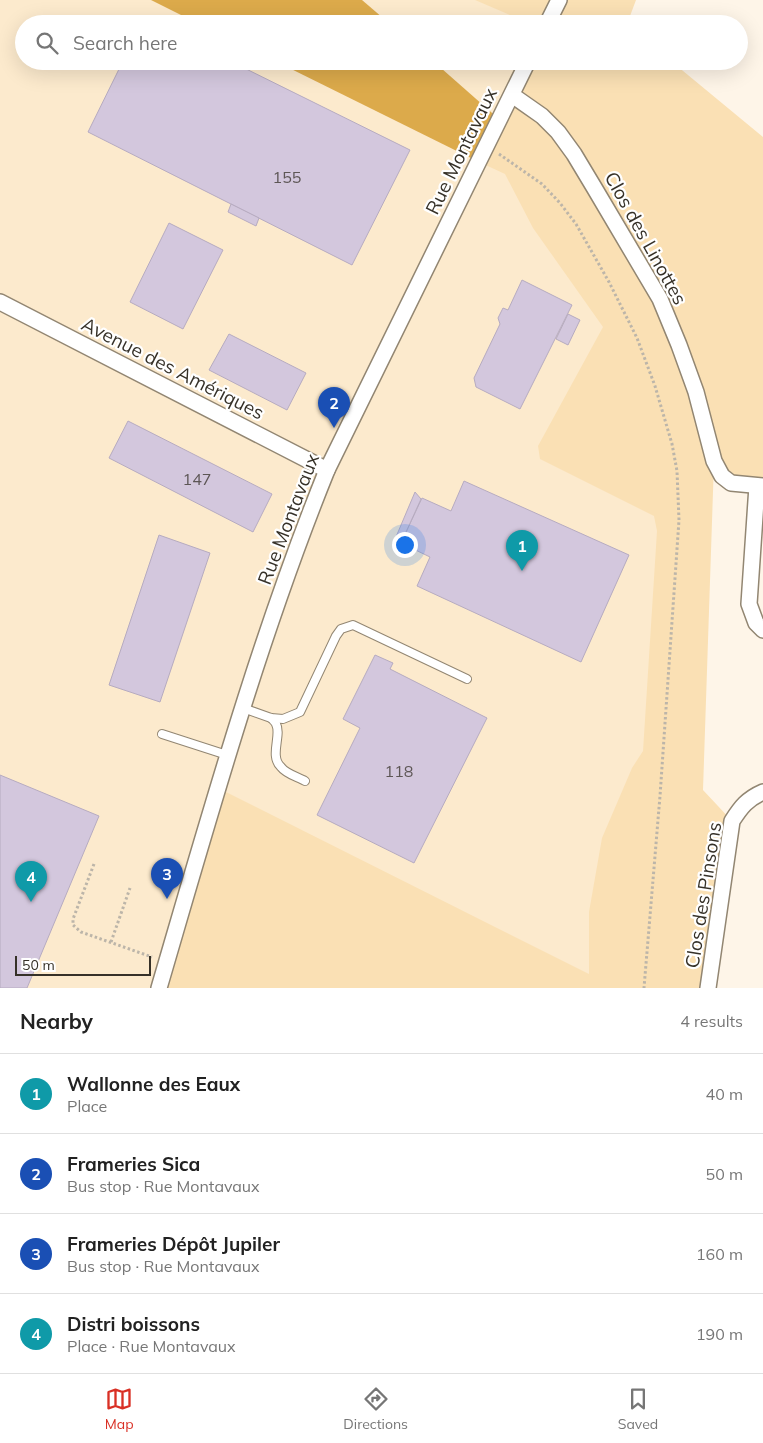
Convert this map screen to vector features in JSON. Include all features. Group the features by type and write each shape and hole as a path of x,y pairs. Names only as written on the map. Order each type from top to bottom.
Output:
{"street":[{"path":"552,15 559,0"},
{"name":"Rue Montavaux","path":"159,988 243,708 307,520 327,470 524,70"},
{"name":"Clos des Linottes","path":"512,95 542,116 563,140 596,189 660,299 696,392 714,461 722,476 731,483 760,486"},
{"name":"Avenue des Amériques","path":"0,302 327,470"},
{"path":"760,486 750,604 756,623 763,630"},
{"name":"Clos des Pinsons","path":"708,988 732,821 742,806 763,792"}],"lane":[{"path":"243,708 271,718 283,719 300,712 336,636 341,629 353,624 467,679"},
{"path":"271,718 276,723 277,729 277,762 281,769 306,781"},
{"path":"162,734 228,756"}],"path":[{"path":"487,145 542,184 576,224 609,282 637,338 665,419 677,471 679,520 660,796 644,988"},
{"path":"94,864 72,919 73,925 81,932 167,962"},
{"path":"111,942 130,888"}],"shaded area":[{"path":"0,0 558,0 551,15 15,15 15,70 533,70 710,443 685,988 0,988"},
{"path":"151,0 362,0 380,15 181,15"},
{"path":"475,0 636,0 630,15 510,15"},
{"path":"293,70 443,70 500,120 479,162"},
{"path":"524,70 682,70 763,137 763,486 742,485 714,462 703,790 732,821 708,988 159,988 218,788 589,974 589,912 602,838 632,768 643,751 657,531 654,516 540,459 538,446 603,327 533,228 505,174 479,162"}],"building":[{"path":"119,70 248,70 410,150 352,265 88,132"},
{"path":"231,204 259,218 256,226 228,212"},
{"path":"169,223 223,250 183,329 130,302"},
{"path":"522,280 572,305 520,409 476,387 474,378 500,324 498,318 503,308 508,310"},
{"path":"568,314 580,320 568,345 556,339"},
{"path":"229,334 306,373 287,410 209,370"},
{"path":"128,421 272,494 253,532 109,458"},
{"path":"464,481 629,555 581,662 417,586 430,557 401,543 422,498 451,511"},
{"path":"415,492 421,499 401,543 393,544"},
{"path":"159,535 210,553 160,702 109,685"},
{"path":"375,655 393,663 390,669 487,718 414,863 317,815 360,728 343,719"},
{"path":"0,775 99,816 27,988 0,988"}],"place":[{"name":"Frameries Sica","path":"334,428"},
{"name":"Wallonne des Eaux","path":"522,571"},
{"name":"Frameries Dépôt Jupiler","path":"167,899"},
{"name":"Distri boissons","path":"31,902"}]}
